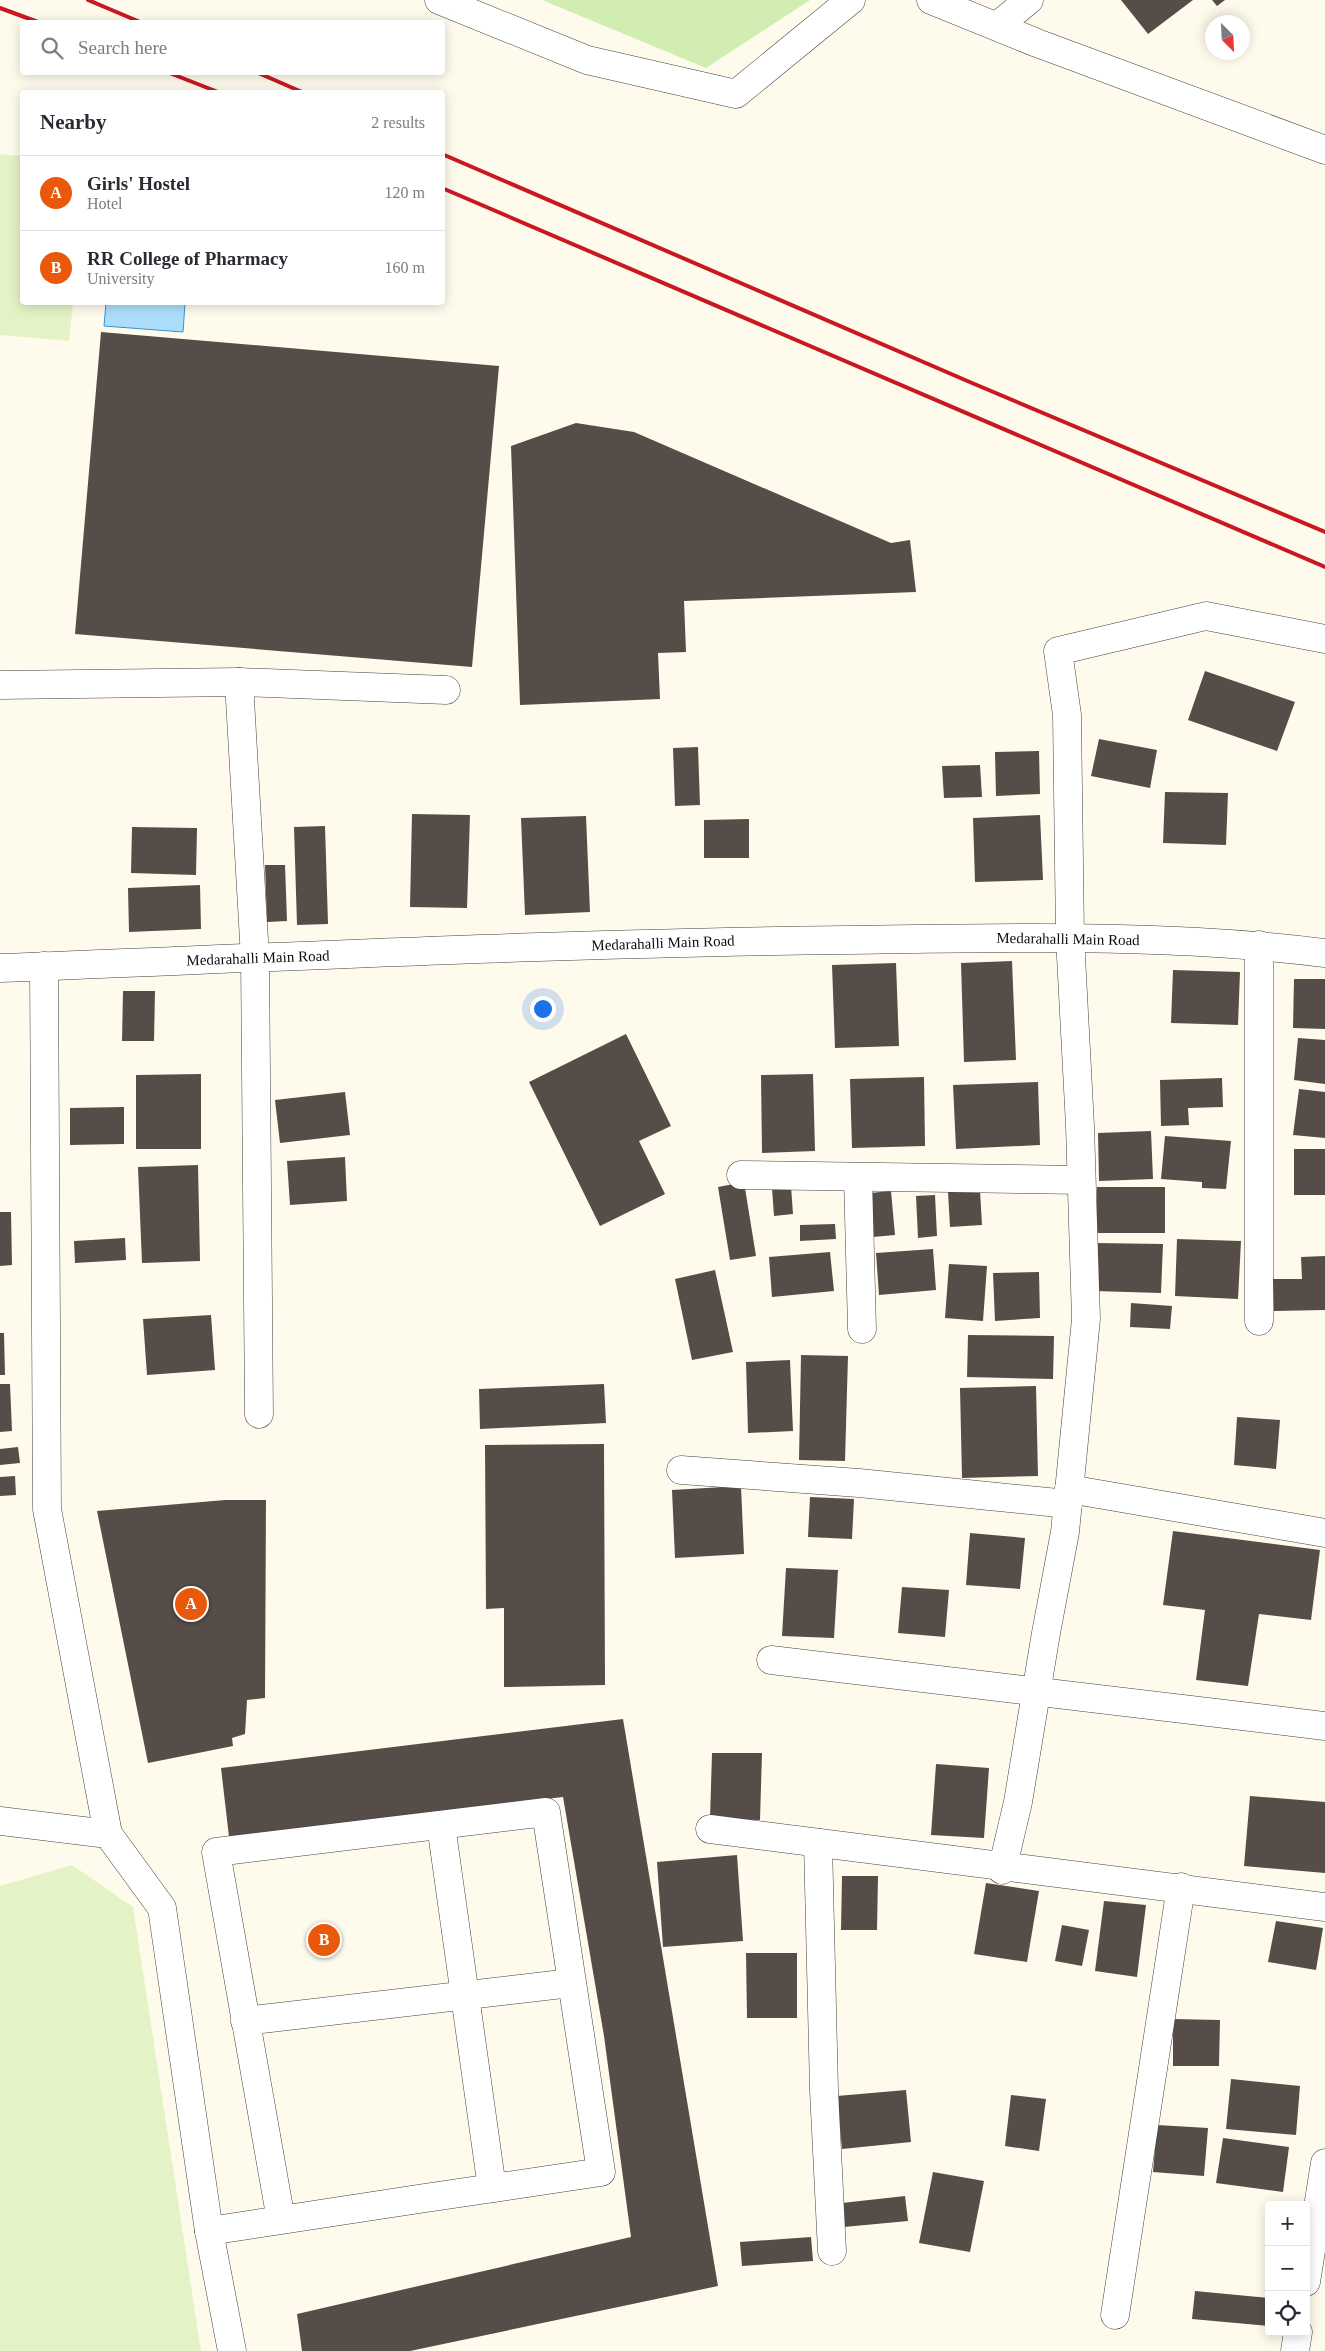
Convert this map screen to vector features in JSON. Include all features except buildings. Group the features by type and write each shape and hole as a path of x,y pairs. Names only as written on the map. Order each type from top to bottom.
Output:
{"street":[{"path":"439,0 587,60 736,94 851,0"},
{"path":"931,0 1325,150"},
{"path":"997,26 1029,0"},
{"path":"1003,1868 1018,1802 1065,1532 1086,1319 1070,937 1067,715 1058,651 1206,616 1325,639"},
{"path":"0,685 239,682 446,690"},
{"path":"239,682 255,958 259,1414"},
{"name":"Medarahalli Main Road","path":"0,968 681,942 1070,937 1259,945 1325,953"},
{"path":"1259,945 1259,1321"},
{"path":"44,966 47,1508 108,1834 162,1908 209,2231 232,2351"},
{"path":"741,1175 1081,1180"},
{"path":"858,1177 862,1328"},
{"path":"681,1470 1068,1497 1325,1533"},
{"path":"771,1660 1325,1726"},
{"path":"209,2231 601,2172 546,1812 216,1852 281,2220"},
{"path":"0,1822 108,1834"},
{"path":"441,1825 492,2188"},
{"path":"710,1829 1003,1868 1181,1888 1325,1907"},
{"path":"818,1843 824,2090 832,2251"},
{"path":"1115,2315 1181,1888"},
{"path":"245,2021 572,1983"},
{"path":"1310,2257 1325,2163"},
{"path":"1296,2351 1298,2336"}],"green space":[{"path":"542,0 810,0 706,68"},
{"path":"0,154 20,156 20,305 73,305 69,341 0,335"},
{"path":"72,1865 133,1907 201,2351 0,2351 0,1886"}],"water":[{"path":"106,305 185,305 183,332 104,326"}],"railway":[{"path":"88,0 135,20"},
{"path":"0,8 33,20"},
{"path":"175,75 213,90"},
{"path":"263,75 297,90"},
{"path":"445,155 972,383 1325,532"},
{"path":"445,189 1325,567"}],"place":[{"name":"Girls' Hostel","path":"191,1604"},
{"name":"RR College of Pharmacy","path":"324,1940"}]}
